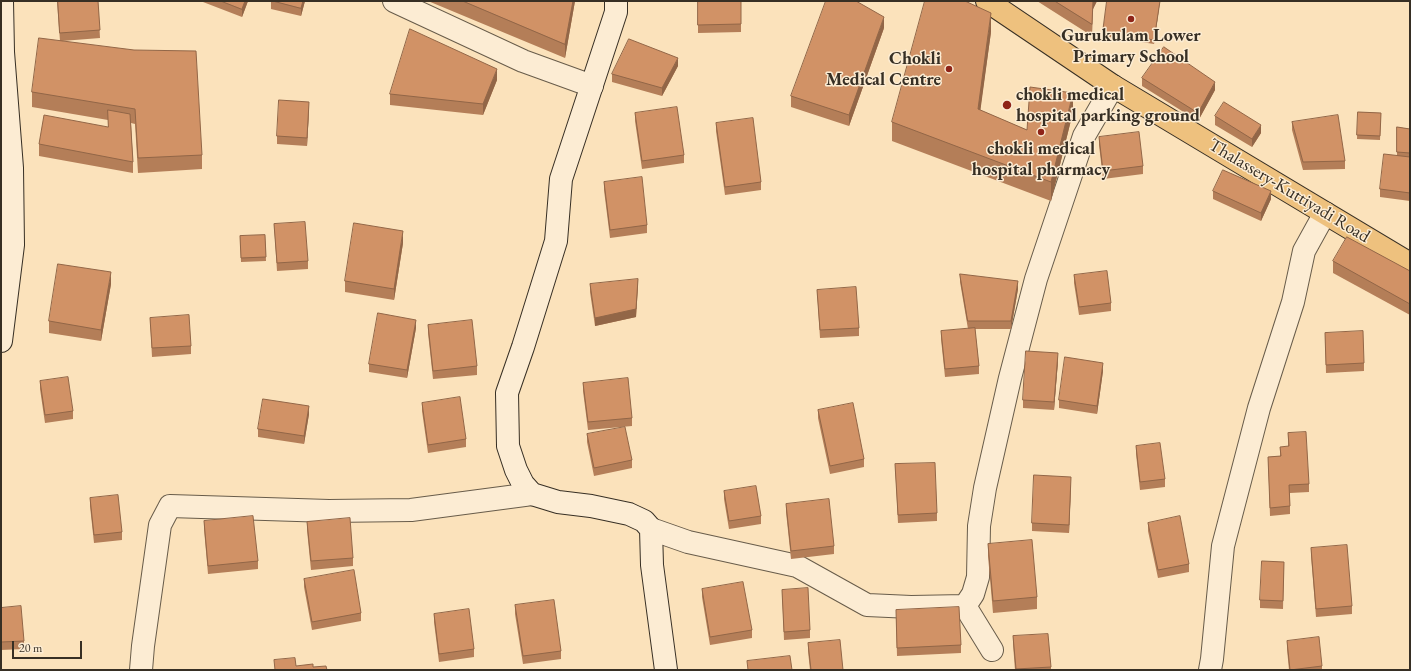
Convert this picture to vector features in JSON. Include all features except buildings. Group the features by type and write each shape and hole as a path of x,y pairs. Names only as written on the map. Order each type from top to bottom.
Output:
{"main road":[{"name":"Thalassery-Kuttiyadi Road","path":"987,1 1113,86 1410,264"}],"street":[{"path":"1,342 13,245 12,168 3,52 2,1"},
{"path":"394,1 523,61 592,86"},
{"path":"532,494 523,484 516,470 508,446 507,393 523,347 556,240 562,179 616,12 616,1"},
{"path":"965,606 973,594 978,577 979,526 985,488 1010,378 1036,279 1084,136 1113,86"},
{"path":"1210,670 1223,546 1259,408 1293,302 1304,251 1324,213"},
{"path":"141,670 160,525 170,506 329,511 411,510 532,494 558,502 591,506 629,514 644,521 651,529 688,542 797,566 867,605 912,607 965,606"},
{"path":"651,529 652,565 666,670"},
{"path":"965,606 992,650"}],"place":[{"name":"Gurukulam Lower Primary School","path":"1131,19"},
{"name":"Chokli Medical Centre","path":"949,69"},
{"name":"chokli medical hospital parking ground","path":"1007,105"},
{"name":"chokli medical hospital pharmacy","path":"1041,132"}]}
